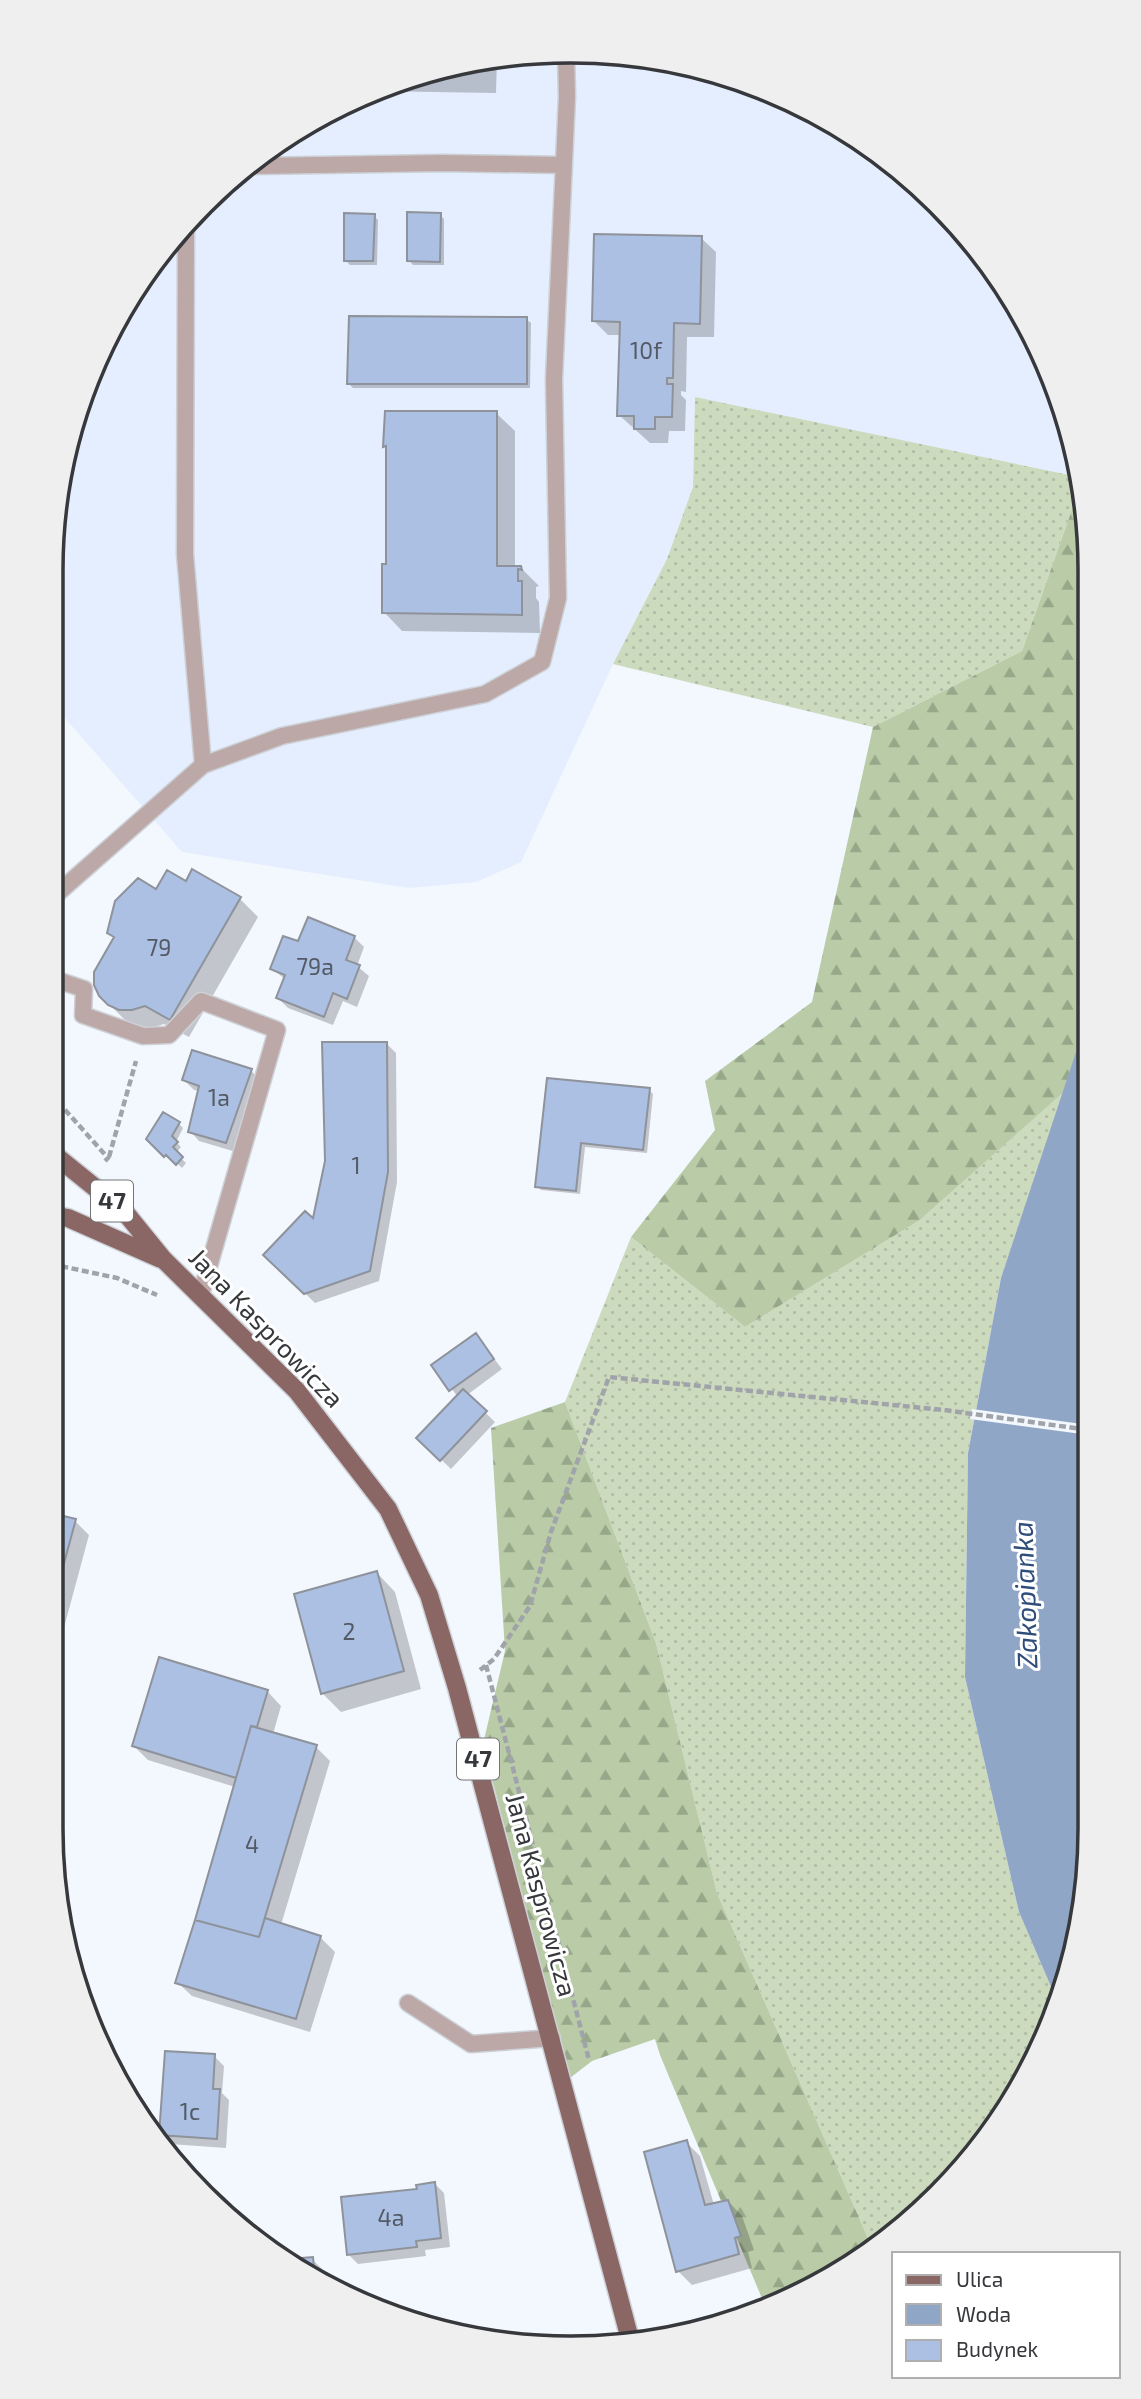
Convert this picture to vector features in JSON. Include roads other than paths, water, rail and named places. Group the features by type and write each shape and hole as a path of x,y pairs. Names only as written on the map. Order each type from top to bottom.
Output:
{"main road":[{"name":"Jana Kasprowicza","path":"63,1161 124,1211 163,1259 297,1391 388,1509 429,1595 457,1688 628,2333"},
{"name":"Jana Kasprowicza","path":"63,1218 163,1259"}],"lane":[{"path":"63,888 203,765 282,736 485,694 542,662 558,598 554,379 568,97 567,63"},
{"path":"265,166 442,163 563,165"},
{"path":"186,240 185,554 203,765"},
{"path":"63,982 84,989 83,1015 143,1036 169,1035 201,1001 276,1030 201,1294"},
{"path":"408,2003 471,2043 552,2038"}],"water":[{"name":"Zakopianka","path":"1078,1046 1078,1828 1074,1895 1061,1960 1052,1989 1019,1912 965,1677 968,1453 1001,1278"}]}
